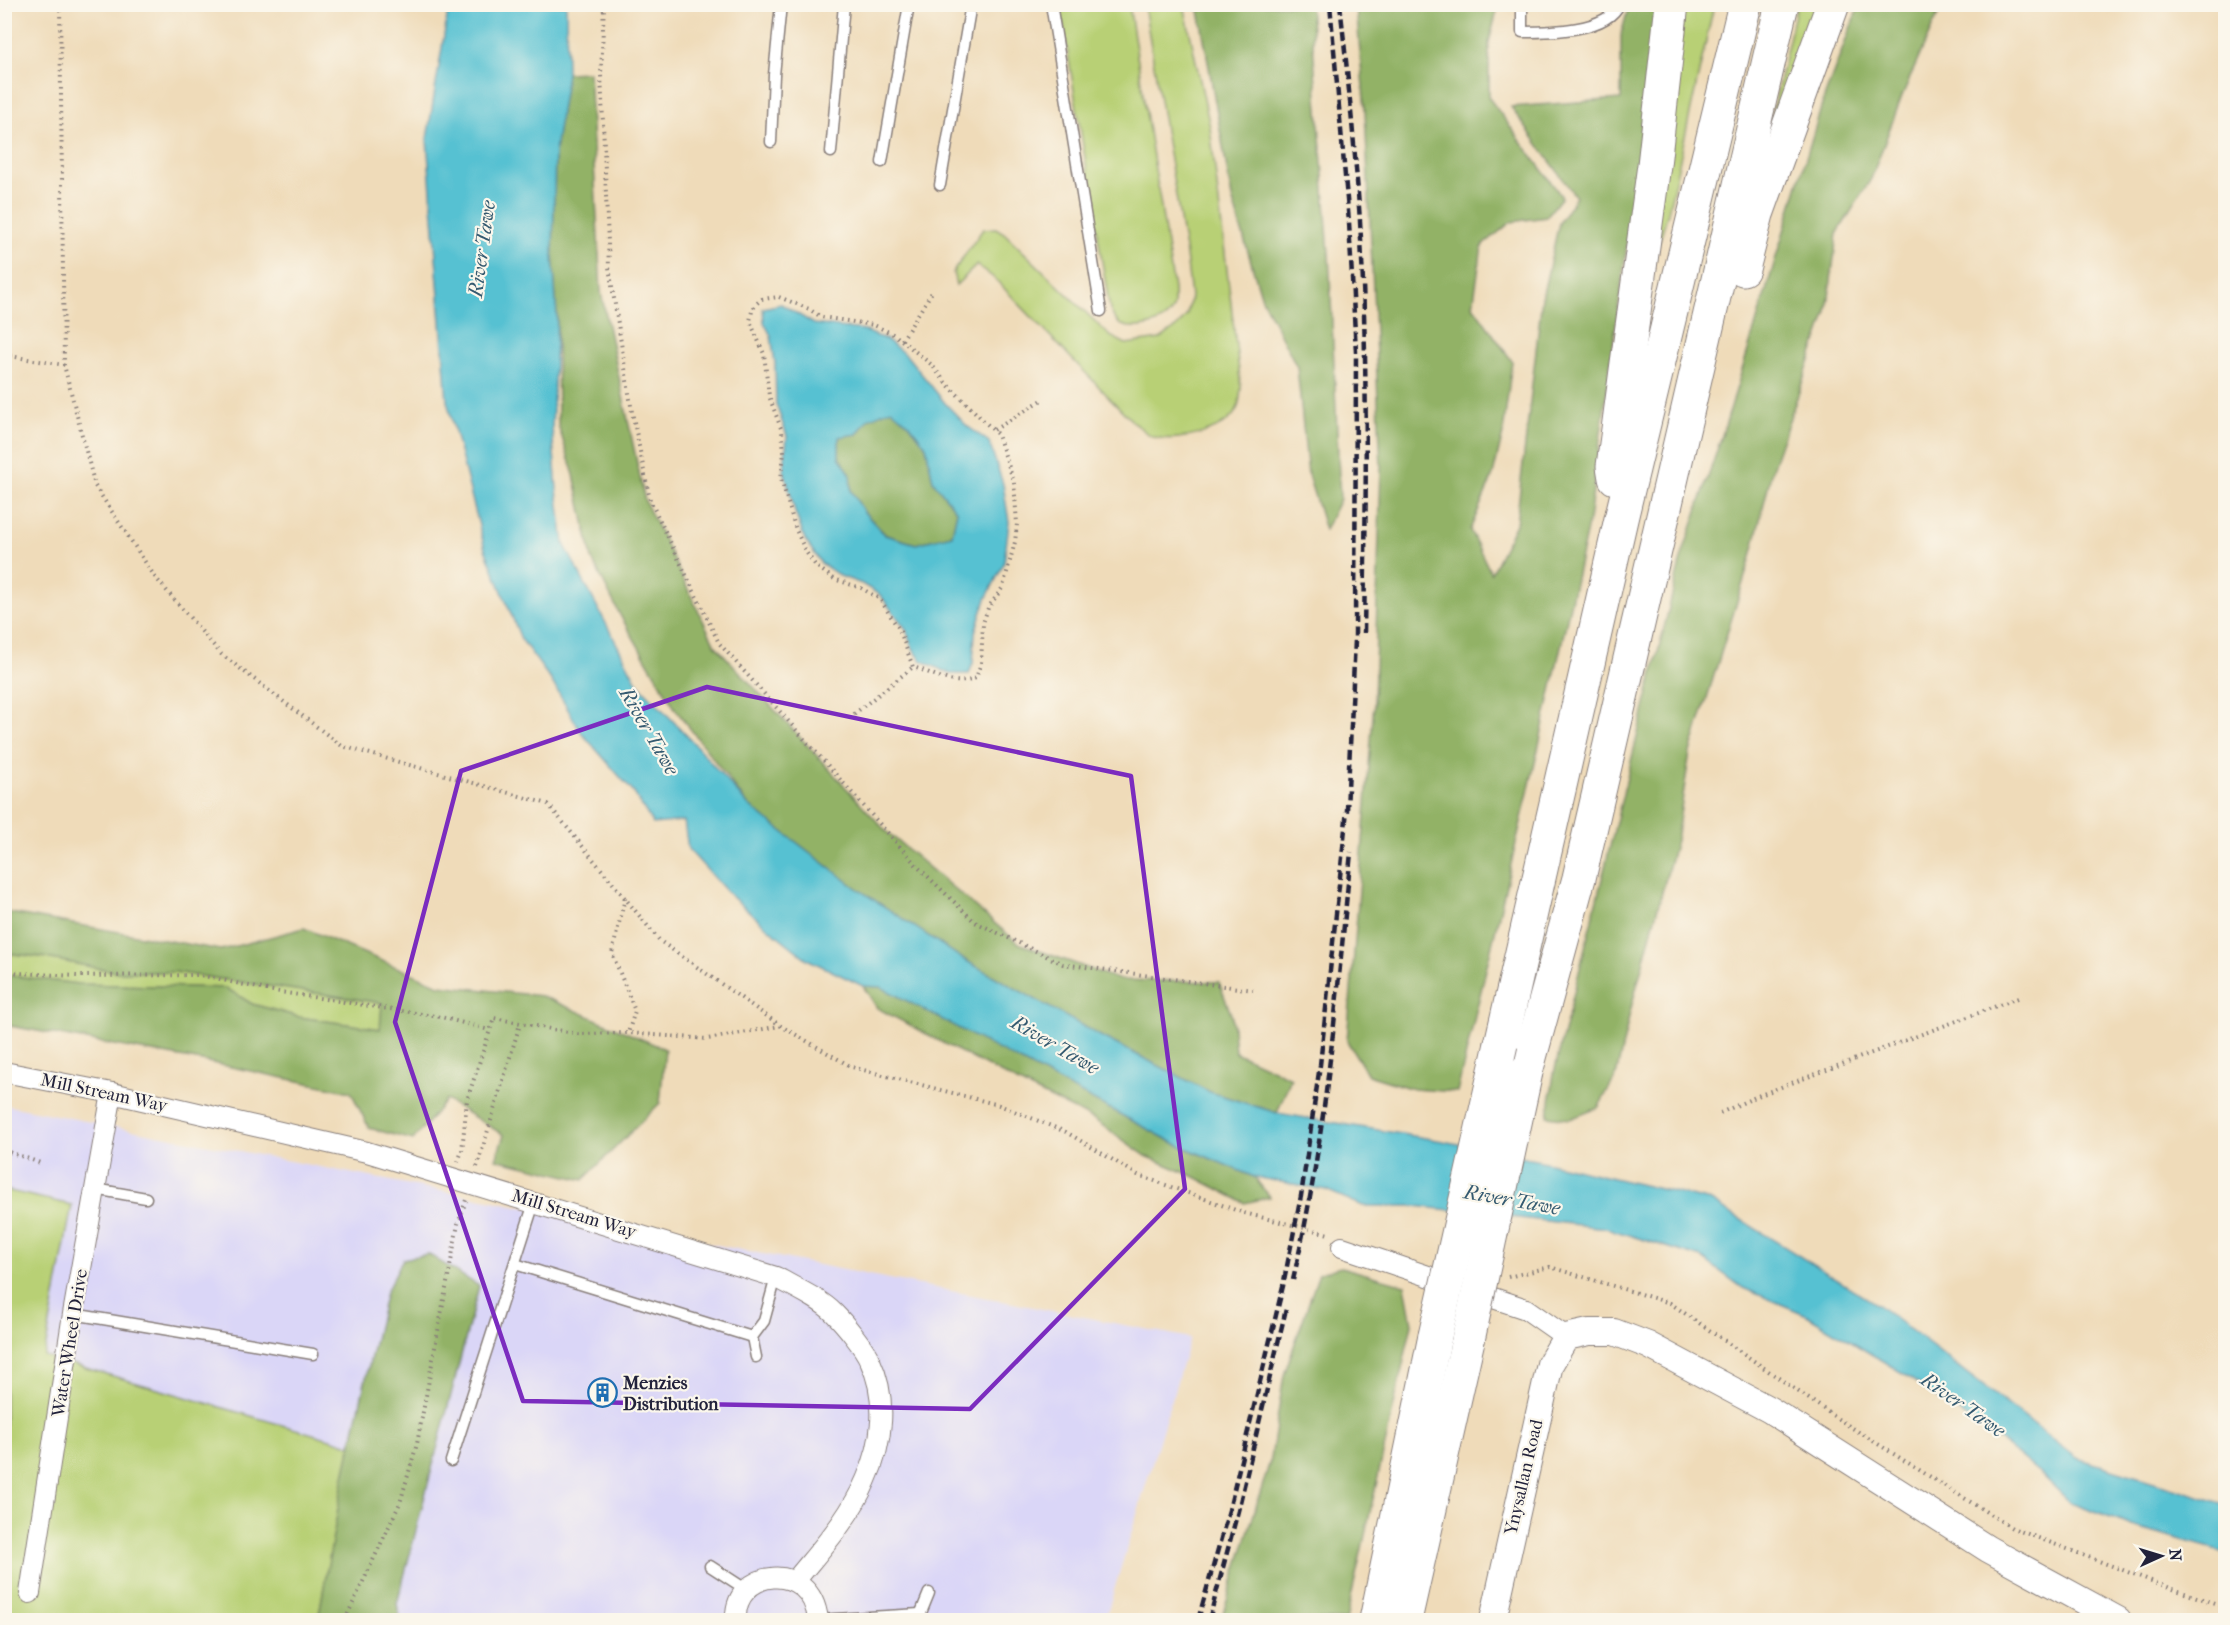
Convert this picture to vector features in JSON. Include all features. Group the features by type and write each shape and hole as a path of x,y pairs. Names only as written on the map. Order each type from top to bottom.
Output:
{"highway":[{"path":"1621,519 1613,466 1654,165 1672,4"},
{"path":"1376,1620 1435,1336 1501,1044 1621,519 1745,4"},
{"path":"1405,1620 1526,1072 1579,878 1782,4"},
{"path":"1694,386 1732,310 1757,214 1833,4"}],"street":[{"name":"Mill Stream Way","path":"4,1072 112,1093 367,1152 776,1277 808,1294 834,1312 870,1360 879,1392 881,1417 879,1448 865,1483 833,1534 795,1581"},
{"name":"Water Wheel Drive","path":"30,1593 73,1314 112,1093"},
{"path":"1338,1241 1526,1309 1566,1337 1589,1332 1614,1332 1648,1345 1770,1410 1988,1549 2118,1620"},
{"name":"Ynysallan Road","path":"1492,1620 1550,1364 1566,1337"},
{"path":"736,1620 739,1603 747,1590 758,1581 785,1578 795,1581 807,1590 816,1606 818,1620"}],"lane":[{"path":"771,142 774,75 781,4"},
{"path":"831,152 844,4"},
{"path":"882,162 909,4"},
{"path":"940,185 971,4"},
{"path":"1051,4 1101,311"},
{"path":"1522,4 1522,32 1558,31 1599,23 1618,9 1619,4"},
{"path":"95,1189 146,1198"},
{"path":"451,1461 534,1203"},
{"path":"515,1264 752,1336"},
{"path":"752,1336 764,1322 776,1277"},
{"path":"73,1314 313,1354"},
{"path":"752,1336 756,1357"},
{"path":"710,1566 747,1590"},
{"path":"818,1620 919,1617 929,1593"}],"path":[{"path":"60,4 64,365 94,486 155,577 221,654 342,746 548,804 660,941 781,1026 852,1067 999,1105 1066,1132 1138,1175 1244,1213 1338,1241"},
{"path":"604,4 600,75 609,267 632,412 650,500 719,643 918,867 975,922 1063,964 1253,990"},
{"path":"902,340 932,292"},
{"path":"779,297 809,309 821,317 874,325 902,340 932,365 945,382 1002,442 1014,482 1017,524 1012,560 1003,588 988,608 983,623 981,663 976,678 967,682 954,682 913,667 900,631 880,599 861,588 834,579 816,566 806,552 796,530 781,479 784,452 782,430 769,396 764,354 750,321 752,311 762,299 779,297"},
{"path":"4,355 64,365"},
{"path":"993,430 1042,400"},
{"path":"854,714 913,667"},
{"path":"625,898 612,953 635,1011 628,1033"},
{"path":"4,969 18,973 77,976 200,975 267,990 441,1017 489,1030"},
{"path":"1719,1113 1760,1095 2018,998"},
{"path":"345,1620 400,1503 417,1444 458,1224 467,1100 494,1018 578,1034 628,1033 708,1039 781,1026"},
{"path":"462,1180 520,1024"},
{"path":"4,1150 40,1163"},
{"path":"1498,1275 1509,1277 1550,1267 1670,1303 1838,1419 2012,1528 2226,1607"}],"highlighted area":[{"path":"707,687 1131,776 1185,1189 970,1409 523,1401 395,1022 461,771"}],"shaded area":[{"path":"4,1105 1190,1338 1105,1620 44,1620 5,1610"}],"green space":[{"path":"1060,5 1129,5 1174,289 1174,306 1170,314 1151,325 1128,327 1122,325 1116,321 1110,310"},
{"path":"1144,5 1184,5 1210,127 1241,388 1238,407 1233,416 1213,429 1188,437 1154,437 1145,432 995,279 977,265 956,285 953,272 983,229 996,228 1004,233 1110,336 1126,344 1160,339 1178,326 1187,315 1191,297 1186,255"},
{"path":"1198,5 1310,5 1329,254 1340,499 1325,530 1308,475 1297,367 1262,299 1232,198"},
{"path":"1356,5 1496,5 1497,11 1489,42 1489,98 1562,197 1546,217 1511,222 1482,246 1473,306 1512,361 1503,433 1493,475 1470,530 1491,573 1516,524 1542,298 1559,223 1576,197 1511,107 1621,99 1621,35 1629,5 1660,5 1589,520 1535,763 1457,1092 1413,1089 1368,1075 1347,1041 1374,703 1381,467 1365,111"},
{"path":"1684,5 1714,5 1668,213 1647,280"},
{"path":"1797,5 1823,5 1766,140"},
{"path":"1859,5 1942,5 1902,96 1871,179 1837,234 1827,312 1773,466 1751,557 1690,752 1676,840 1631,1008 1616,1076 1598,1108 1570,1119 1548,1116 1554,1073 1681,559 1727,420 1824,98"},
{"path":"589,72 601,292 645,501 715,645 886,831 1018,943 1120,980 1219,982 1232,1017 1235,1052 1291,1078 1277,1113 1210,1092 1104,1038 963,959 855,887 749,806 676,710 621,617 592,559 574,475 558,425 557,317 553,255 555,150 567,73"},
{"path":"891,408 910,425 926,446 933,481 957,512 952,535 916,544 886,535 864,512 851,491 850,473 839,457 839,436 857,434 867,419"},
{"path":"5,912 221,950 304,928 439,985 542,996 665,1049 660,1103 583,1180 496,1159 504,1135 446,1100 413,1140 369,1128 351,1092 202,1061 5,1025 5,975 78,984 226,988 252,1004 299,1017 380,1029 382,1003 175,972 118,972 41,957 5,953"},
{"path":"5,953 41,957 118,972 175,972 382,1003 381,1029 299,1017 252,1004 226,988 78,984 5,975"},
{"path":"863,986 881,987 1174,1143 1254,1177 1270,1197 1245,1203 1193,1176 1146,1156 1093,1119 1017,1082 877,1008"},
{"path":"5,1190 72,1205 44,1356 351,1445 318,1620 5,1620"},
{"path":"428,1254 479,1286 397,1604 400,1620 318,1620 343,1481 386,1292 403,1259"},
{"path":"1341,1267 1405,1285 1412,1324 1346,1620 1221,1620 1271,1458 1284,1375 1319,1273"}],"water":[{"name":"River Tawe","path":"449,5 566,5 567,73 555,150 553,255 557,317 552,428 564,544 638,684 749,806 855,887 963,959 1104,1038 1210,1092 1277,1113 1443,1141 1711,1201 1878,1305 2077,1458 2225,1504 2225,1552 2132,1526 2071,1503 2041,1474 2002,1442 1899,1371 1807,1315 1743,1288 1702,1258 1606,1228 1415,1206 1363,1206 1326,1190 1254,1177 1174,1143 881,987 863,986 807,959 730,895 688,849 684,821 653,824 634,793 581,732 551,680 521,639 485,549 447,401 427,139"},
{"path":"781,304 814,324 863,330 887,340 907,356 967,426 989,442 1003,484 1009,522 1004,563 986,599 975,632 973,663 969,674 950,674 921,660 912,647 906,629 880,595 862,584 840,576 821,563 805,540 784,470 787,436 776,404 775,363 771,336 764,322 763,308","holes":["891,409 910,425 926,446 933,481 957,512 952,535 916,544 885,535 864,512 851,491 850,473 839,457 839,437 857,434 868,419"]}],"railway":[{"path":"1198,1620 1229,1510 1283,1286 1301,1196 1320,1065 1347,810 1355,640 1356,352 1349,222 1330,4"},
{"path":"1340,4 1356,167 1363,272 1366,427 1364,634"},
{"path":"1293,1280 1322,1120 1351,852"},
{"path":"1209,1620 1238,1511 1286,1309"}],"place":[{"name":"Menzies Distribution","path":"602,1393"}]}
